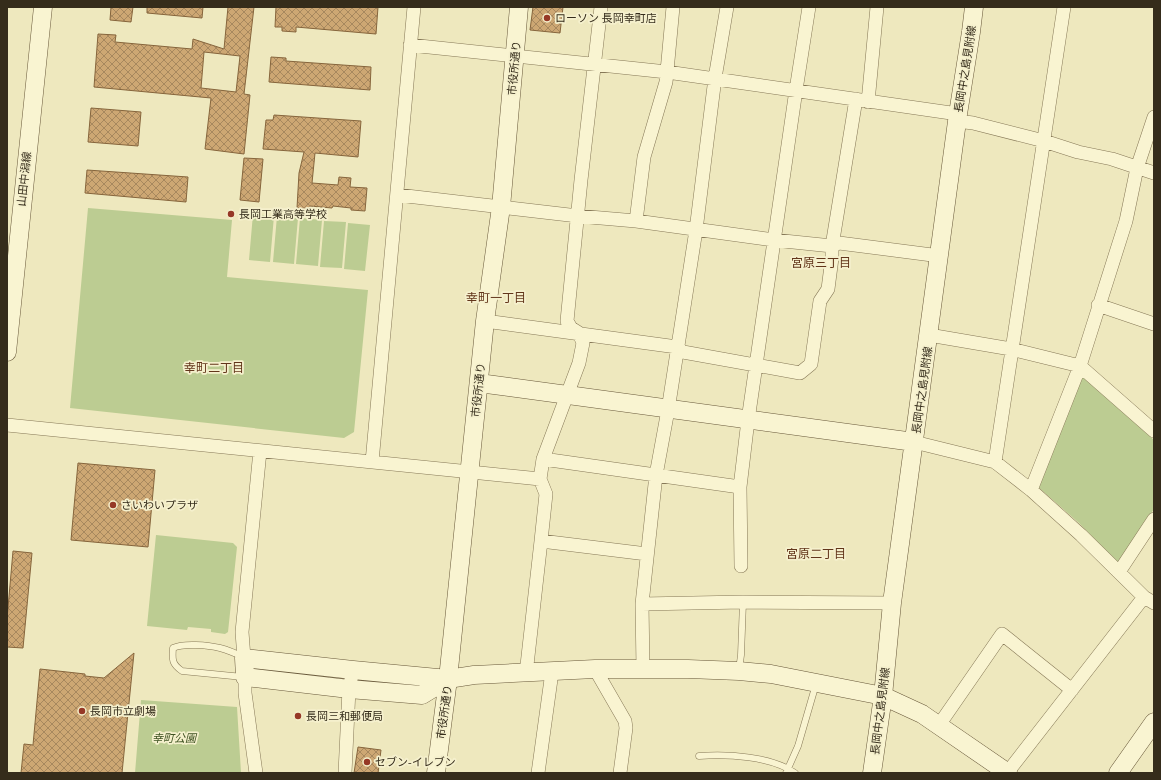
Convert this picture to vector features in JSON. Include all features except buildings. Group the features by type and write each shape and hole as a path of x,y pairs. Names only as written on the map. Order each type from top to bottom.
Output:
{"street":[{"name":"山田中潟線","path":"7,352 43,7"},
{"path":"372,462 398,195 414,7"},
{"name":"市役所通り","path":"436,773 448,679 485,321 501,207 519,7"},
{"path":"526,674 542,541 546,494 540,479 543,459 579,363 583,343 579,333 571,328 567,321 581,180 596,63 601,7"},
{"path":"636,221 644,158 666,82 673,7"},
{"path":"643,668 642,604 646,580 647,554 656,475 668,410 696,230 715,78 727,7"},
{"path":"741,566 740,487 748,420 809,7"},
{"path":"485,321 677,347 683,352 756,366 800,372 811,364 820,301 828,289 832,246 862,100 877,7"},
{"name":"長岡中之島見附線","path":"872,773 883,696 892,603 940,256 957,118 974,7"},
{"path":"995,462 1064,7"},
{"path":"410,46 596,63 715,78 862,100 957,118 973,124 1044,141 1078,152 1112,159 1154,173"},
{"path":"1031,490 1080,366 1098,305 1126,221 1137,168 1154,117"},
{"path":"398,195 578,216 636,221 774,240 832,246 839,243 940,256"},
{"path":"1098,305 1154,324"},
{"path":"929,335 1011,349 1080,366 1154,431"},
{"path":"244,658 448,679 474,676 595,669 643,668 739,671 771,674 883,696 922,714 1008,773 1072,690 1149,600 1031,490 995,462 914,442 479,384"},
{"path":"7,425 540,479"},
{"path":"256,773 245,693 242,632 260,451"},
{"path":"543,459 740,487"},
{"path":"1119,572 1154,519"},
{"path":"542,541 647,554"},
{"path":"642,604 743,602 892,603"},
{"path":"939,725 1002,634 1072,690"},
{"path":"595,669 625,721 626,728 620,773"},
{"path":"345,773 349,689 353,670"},
{"path":"538,773 552,672"},
{"path":"245,677 349,689 422,695 448,679"},
{"path":"1118,773 1154,722"}],"lane":[{"path":"739,671 743,602"},
{"path":"244,658 231,651 218,647 180,645 173,648 172,659 176,667 182,671 245,677"},
{"path":"787,770 798,746 816,682"},
{"path":"699,756 720,755 752,758 795,773"}],"green space":[{"path":"88,208 232,220 227,277 368,290 354,432 344,438 70,408"},
{"path":"253,214 274,216 270,262 249,260"},
{"path":"277,216 298,218 294,264 273,262"},
{"path":"300,218 322,220 318,266 296,264"},
{"path":"324,221 346,222 342,268 320,267"},
{"path":"348,223 370,225 365,271 344,269"},
{"path":"1082,374 1154,440 1154,509 1118,563 1079,523 1037,486"},
{"path":"156,535 233,543 237,547 228,632 225,634 211,632 211,629 188,627 187,630 147,626"},
{"name":"幸町公園","path":"141,700 237,707 241,773 135,773"}],"place":[{"name":"ローソン 長岡幸町店","path":"547,18"},
{"name":"長岡工業高等学校","path":"231,214"},
{"name":"さいわいプラザ","path":"113,505"},
{"name":"長岡市立劇場","path":"82,711"},
{"name":"長岡三和郵便局","path":"298,716"},
{"name":"セブン-イレブン","path":"367,762"}],"district":[{"name":"宮原三丁目","path":"821,263"},
{"name":"幸町一丁目","path":"496,298"},
{"name":"幸町二丁目","path":"214,368"},
{"name":"宮原二丁目","path":"816,554"}]}
